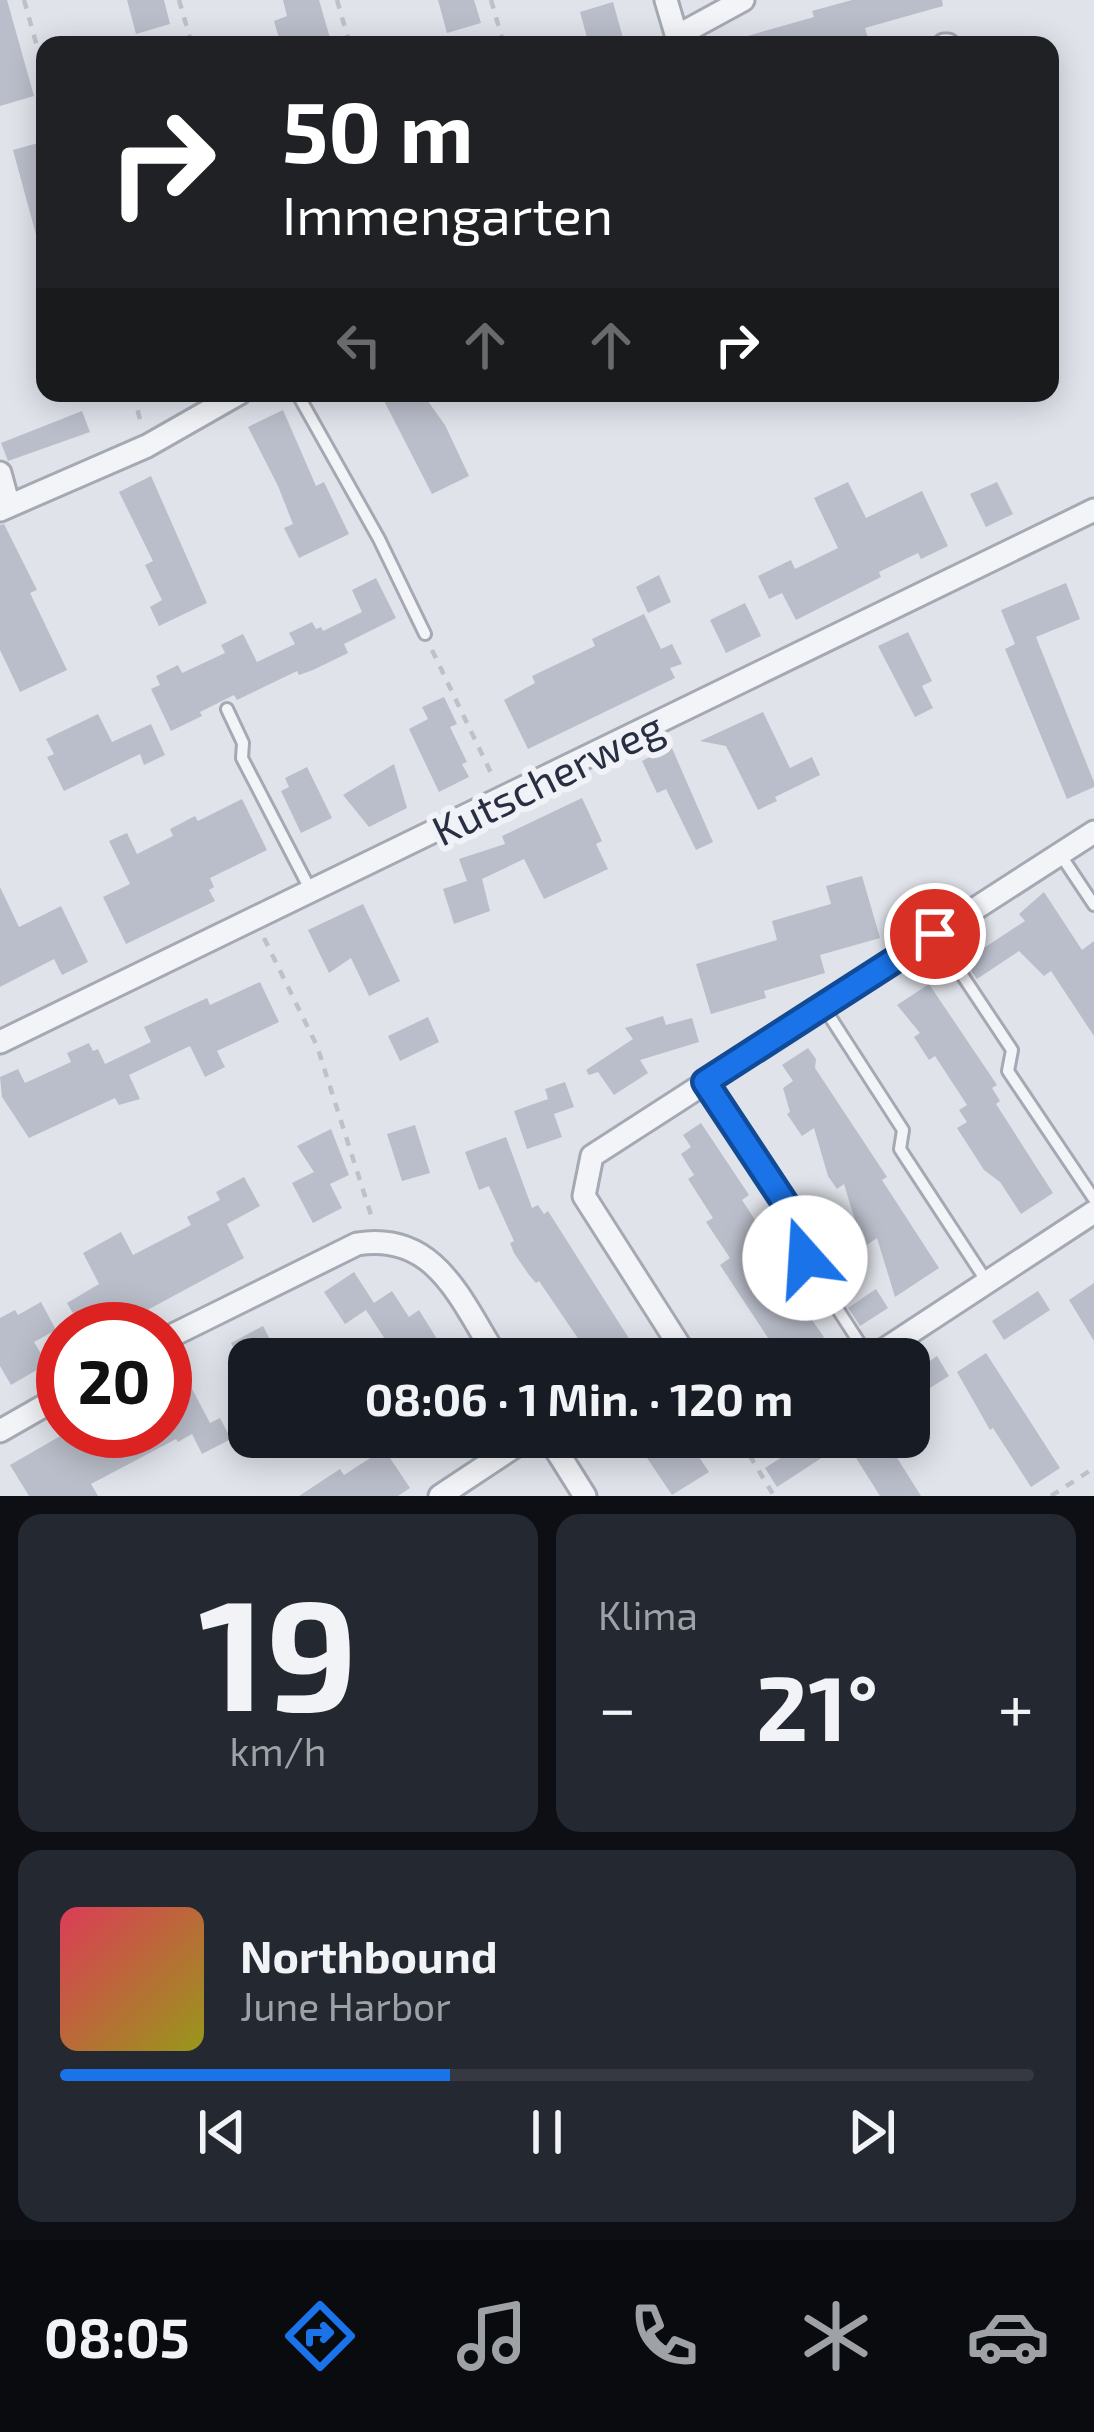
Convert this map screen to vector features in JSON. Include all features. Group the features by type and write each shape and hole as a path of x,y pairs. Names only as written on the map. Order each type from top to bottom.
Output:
{"street":[{"path":"666,0 677,36"},
{"path":"684,36 743,0"},
{"path":"0,472 4,508 147,446 224,402"},
{"path":"1089,512 1094,536"},
{"name":"Kutscherweg","path":"0,1042 1089,512"},
{"path":"675,1338 584,1196 592,1156 1094,832"},
{"path":"902,1338 1094,1212"},
{"path":"192,1326 357,1244 379,1240 396,1242 429,1258 484,1338"},
{"path":"0,1431 36,1410"},
{"path":"440,1496 497,1458"},
{"path":"561,1458 585,1496"}],"lane":[{"path":"302,402 379,539 425,634"},
{"path":"227,709 243,743 242,758 310,891"},
{"path":"1060,854 1094,905"},
{"path":"935,934 1012,1050 1008,1071 1094,1199"},
{"path":"823,1006 903,1130 900,1149 987,1282"},
{"path":"705,1082 787,1206 783,1225 856,1338"}],"path":[{"path":"24,0 36,43"},
{"path":"179,0 189,36"},
{"path":"337,0 347,36"},
{"path":"491,0 501,36"},
{"path":"135,402 147,446"},
{"path":"425,634 503,799"},
{"path":"255,919 316,1046 379,1240"},
{"path":"751,1458 774,1496"},
{"path":"1051,1496 1094,1468"}],"building":[{"path":"0,0 7,0 34,96 0,106"},
{"path":"127,0 164,0 170,24 136,34"},
{"path":"283,0 319,0 329,36 278,36 274,21 287,16"},
{"path":"438,0 474,0 481,23 447,33"},
{"path":"852,0 942,0 943,6 865,28 867,36 748,36 814,17 812,11"},
{"path":"613,2 622,36 587,36 580,12"},
{"path":"36,144 36,235 13,150"},
{"path":"385,402 428,402 445,425 469,476 432,494"},
{"path":"283,410 316,486 324,482 349,534 299,558 284,528 293,524 248,427"},
{"path":"82,411 90,432 8,461 1,443"},
{"path":"151,476 207,603 159,626 150,607 162,600 145,565 153,561 119,492"},
{"path":"848,482 866,518 922,491 948,546 921,559 918,553 796,620 782,593 769,599 758,576 791,560 795,569 838,548 814,498"},
{"path":"997,482 1013,514 986,527 970,494"},
{"path":"4,524 37,590 30,593 67,670 20,692 0,650 0,525"},
{"path":"659,575 671,602 648,613 636,587"},
{"path":"376,578 396,618 344,644 348,653 237,700 234,695 171,731 151,689 160,685 156,676 178,665 182,673 225,653 221,645 243,634 257,662 295,644 289,633 312,622 323,631 362,612 352,590"},
{"path":"1066,583 1080,619 1036,637 1094,782 1094,787 1067,799 1005,649 1015,644 1001,610"},
{"path":"745,603 761,636 726,653 710,620"},
{"path":"644,614 661,649 672,644 682,664 670,668 675,678 528,749 504,700 535,683 532,676 595,646 592,639"},
{"path":"908,632 932,681 922,686 933,708 915,717 878,646"},
{"path":"444,697 457,724 450,727 469,777 439,792 409,729 428,719 422,707"},
{"path":"763,712 790,768 812,757 820,775 758,810 726,746 700,741"},
{"path":"98,714 112,742 151,724 165,755 144,765 140,754 64,791 47,757 54,754 46,739"},
{"path":"671,746 713,842 696,850 666,789 657,793 642,761"},
{"path":"394,764 407,808 369,827 343,795"},
{"path":"307,767 332,818 301,833 281,791 289,787 285,778"},
{"path":"582,798 602,841 596,844 608,869 544,899 524,859 482,879 490,911 454,924 443,889 467,881 459,859 505,844 502,836"},
{"path":"242,799 267,850 210,878 215,901 126,944 103,897 130,884 109,841 127,833 137,854 173,836 170,829"},
{"path":"862,876 880,938 820,955 825,973 764,991 766,998 711,1014 696,964 777,940 772,921 831,904 826,886"},
{"path":"0,887 19,927 61,906 88,962 62,975 54,959 0,987"},
{"path":"1044,892 1082,950 1094,941 1094,1036 1051,971 1044,976 1019,951 977,979 964,961 1025,921 1019,914"},
{"path":"363,904 400,981 369,996 351,958 329,973 308,930"},
{"path":"260,982 279,1022 217,1051 225,1067 205,1077 190,1046 129,1075 140,1099 119,1105 115,1098 29,1138 2,1097 0,1077 18,1069 25,1083 71,1062 67,1053 89,1043 105,1064 151,1042 144,1027 207,998 210,1005"},
{"path":"929,984 997,1085 992,1088 1000,1101 996,1104 1053,1193 1021,1214 957,1128 967,1122 959,1110 967,1105 935,1056 929,1060 914,1037 920,1033 897,1005"},
{"path":"663,1016 666,1025 692,1018 699,1042 640,1060 648,1073 614,1095 598,1072 589,1075 586,1070 633,1039 625,1028"},
{"path":"428,1017 439,1042 400,1061 388,1036"},
{"path":"808,1048 816,1059 815,1068 887,1177 882,1180 939,1268 895,1297 877,1238 867,1245 858,1230 844,1184 837,1189 828,1176 814,1128 802,1136 787,1114 783,1088 793,1081 782,1065"},
{"path":"565,1082 574,1107 554,1114 562,1137 527,1149 514,1111 548,1099 545,1089"},
{"path":"701,1123 749,1195 742,1200 765,1235 761,1238 768,1250 764,1252 824,1337 768,1338 720,1265 730,1258 706,1222 713,1218 688,1179 694,1175 681,1154 691,1147 683,1135"},
{"path":"415,1125 430,1173 402,1181 387,1134"},
{"path":"331,1129 349,1175 330,1184 342,1208 313,1223 292,1183 314,1172 297,1146"},
{"path":"506,1137 532,1208 538,1205 544,1214 548,1211 629,1338 578,1338 514,1253 510,1243 514,1241 489,1186 479,1190 465,1152"},
{"path":"244,1177 260,1206 227,1224 244,1258 162,1302 69,1302 99,1284 83,1253 121,1232 133,1255 191,1225 187,1217 220,1200 216,1192"},
{"path":"354,1272 374,1303 392,1291 409,1317 419,1310 436,1338 384,1338 366,1310 345,1324 324,1292"},
{"path":"1094,1283 1094,1341 1069,1300"},
{"path":"876,1289 888,1308 860,1326 848,1308"},
{"path":"1038,1291 1050,1310 1004,1340 992,1321"},
{"path":"36,1305 36,1370 11,1385 0,1366 0,1318 15,1310 18,1315"},
{"path":"263,1326 269,1338 240,1338"},
{"path":"986,1353 1060,1468 1031,1487 993,1428 990,1430 957,1372"},
{"path":"937,1356 949,1376 930,1388 930,1361"},
{"path":"192,1389 210,1423 220,1418 228,1433 228,1441 202,1454 192,1434"},
{"path":"36,1450 36,1458 140,1458 91,1484 98,1496 29,1496 10,1465"},
{"path":"370,1458 390,1458 410,1488 398,1496 299,1496 340,1469 344,1475"},
{"path":"647,1458 700,1458 709,1472 672,1495"},
{"path":"780,1458 821,1458 777,1487 765,1468"},
{"path":"856,1458 897,1458 921,1496 880,1496"}],"route":[{"path":"805,1258 783,1225 787,1206 705,1082 935,934"}]}
